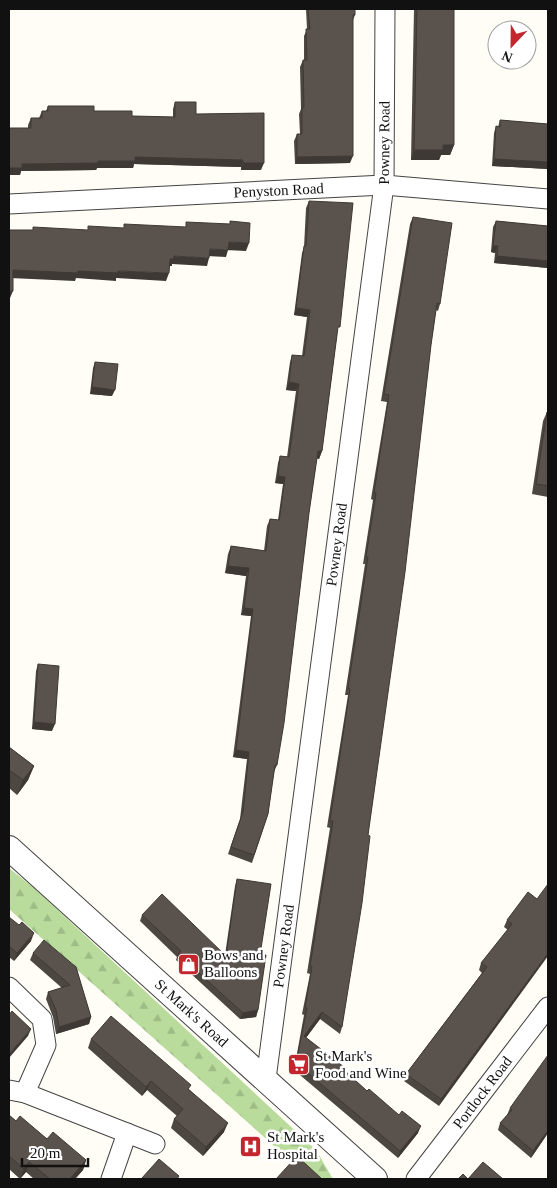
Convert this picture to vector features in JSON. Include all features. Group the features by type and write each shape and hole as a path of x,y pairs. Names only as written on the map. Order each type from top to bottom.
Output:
{"street":[{"name":"Powney Road","path":"266,1079 384,185 385,9"},
{"name":"Penyston Road","path":"9,204 384,185 548,199"},
{"name":"St Mark's Road","path":"9,848 375,1179"},
{"path":"9,987 42,1019 46,1045 17,1091 155,1144"},
{"name":"Portlock Road","path":"416,1179 548,1007"},
{"path":"111,1179 127,1133"}],"green space":[{"path":"9,868 34,888 316,1150 333,1179 311,1179 9,909"}],"building":[{"path":"308,9 355,9 355,15 353,15 353,156 297,157 297,134 302,134 302,108 304,107 303,60 307,60 306,29 310,29"},
{"path":"417,9 454,9 454,145 443,145 443,150 414,150"},
{"path":"175,102 196,102 196,114 264,113 264,163 243,163 243,160 135,157 135,161 22,164 22,168 9,168 9,128 31,128 31,118 42,118 42,111 48,111 48,106 94,106 94,111 132,111 132,116 175,117"},
{"path":"500,120 548,124 548,162 494,159 496,126 500,127"},
{"path":"309,201 353,203 340,327 338,327 322,451 318,451 309,513 284,723 277,765 275,765 268,814 254,855 231,847 243,812 249,752 236,750 253,609 244,608 249,568 228,566 231,546 266,551 270,519 279,520 285,477 278,476 280,456 289,457 299,384 289,382 292,355 304,356 310,310 296,308 304,246 306,246"},
{"path":"413,217 452,223 440,304 437,303 431,345 405,572 368,835 370,836 362,903 342,1027 322,1012 304,1036 344,1067 344,1070 367,1091 369,1089 399,1115 402,1111 421,1126 400,1151 296,1063 307,1008 305,1008 312,967 310,966 333,821 330,821 368,557 366,557 376,493 374,493 389,395 384,394"},
{"path":"230,221 250,223 249,243 229,242 228,250 210,249 209,258 174,256 174,259 170,259 169,273 78,271 78,273 13,270 13,291 9,291 9,230 33,230 33,227 88,230 88,226 124,228 124,224 186,227 186,222 230,224"},
{"path":"496,221 548,226 548,261 497,256 498,246 493,246"},
{"path":"95,362 118,364 115,390 92,387"},
{"path":"548,412 548,486 536,484"},
{"path":"38,664 59,666 55,724 34,722"},
{"path":"9,747 34,766 23,780 9,770"},
{"path":"237,879 271,884 260,955 266,955 258,1010 243,1013 178,954 181,951 142,915 162,894 226,956"},
{"path":"548,884 548,953 441,1099 406,1074 487,967 481,963 512,924 507,920 528,892 537,899"},
{"path":"9,917 19,925 22,922 34,933 17,953 9,946"},
{"path":"44,940 76,967 91,1017 59,1027 56,1010 48,992 70,985 33,953"},
{"path":"12,1011 31,1029 9,1054 9,1015"},
{"path":"111,1016 191,1085 188,1089 228,1123 206,1147 174,1119 183,1109 151,1081 146,1087 91,1039"},
{"path":"548,1055 548,1130 533,1151 500,1123 512,1110 510,1108"},
{"path":"9,1115 16,1121 20,1116 47,1139 53,1132 86,1160 70,1179 50,1179 29,1162 24,1169 9,1156"},
{"path":"297,1156 322,1179 276,1179"},
{"path":"159,1159 179,1176 177,1179 142,1178"},
{"path":"483,1162 503,1179 468,1179"},
{"path":"463,1174 468,1179 458,1179"}],"place":[{"name":"Bows and Balloons","path":"188,964"},
{"name":"St Mark's Food and Wine","path":"299,1065"},
{"name":"St Mark's Hospital","path":"251,1146"}]}
